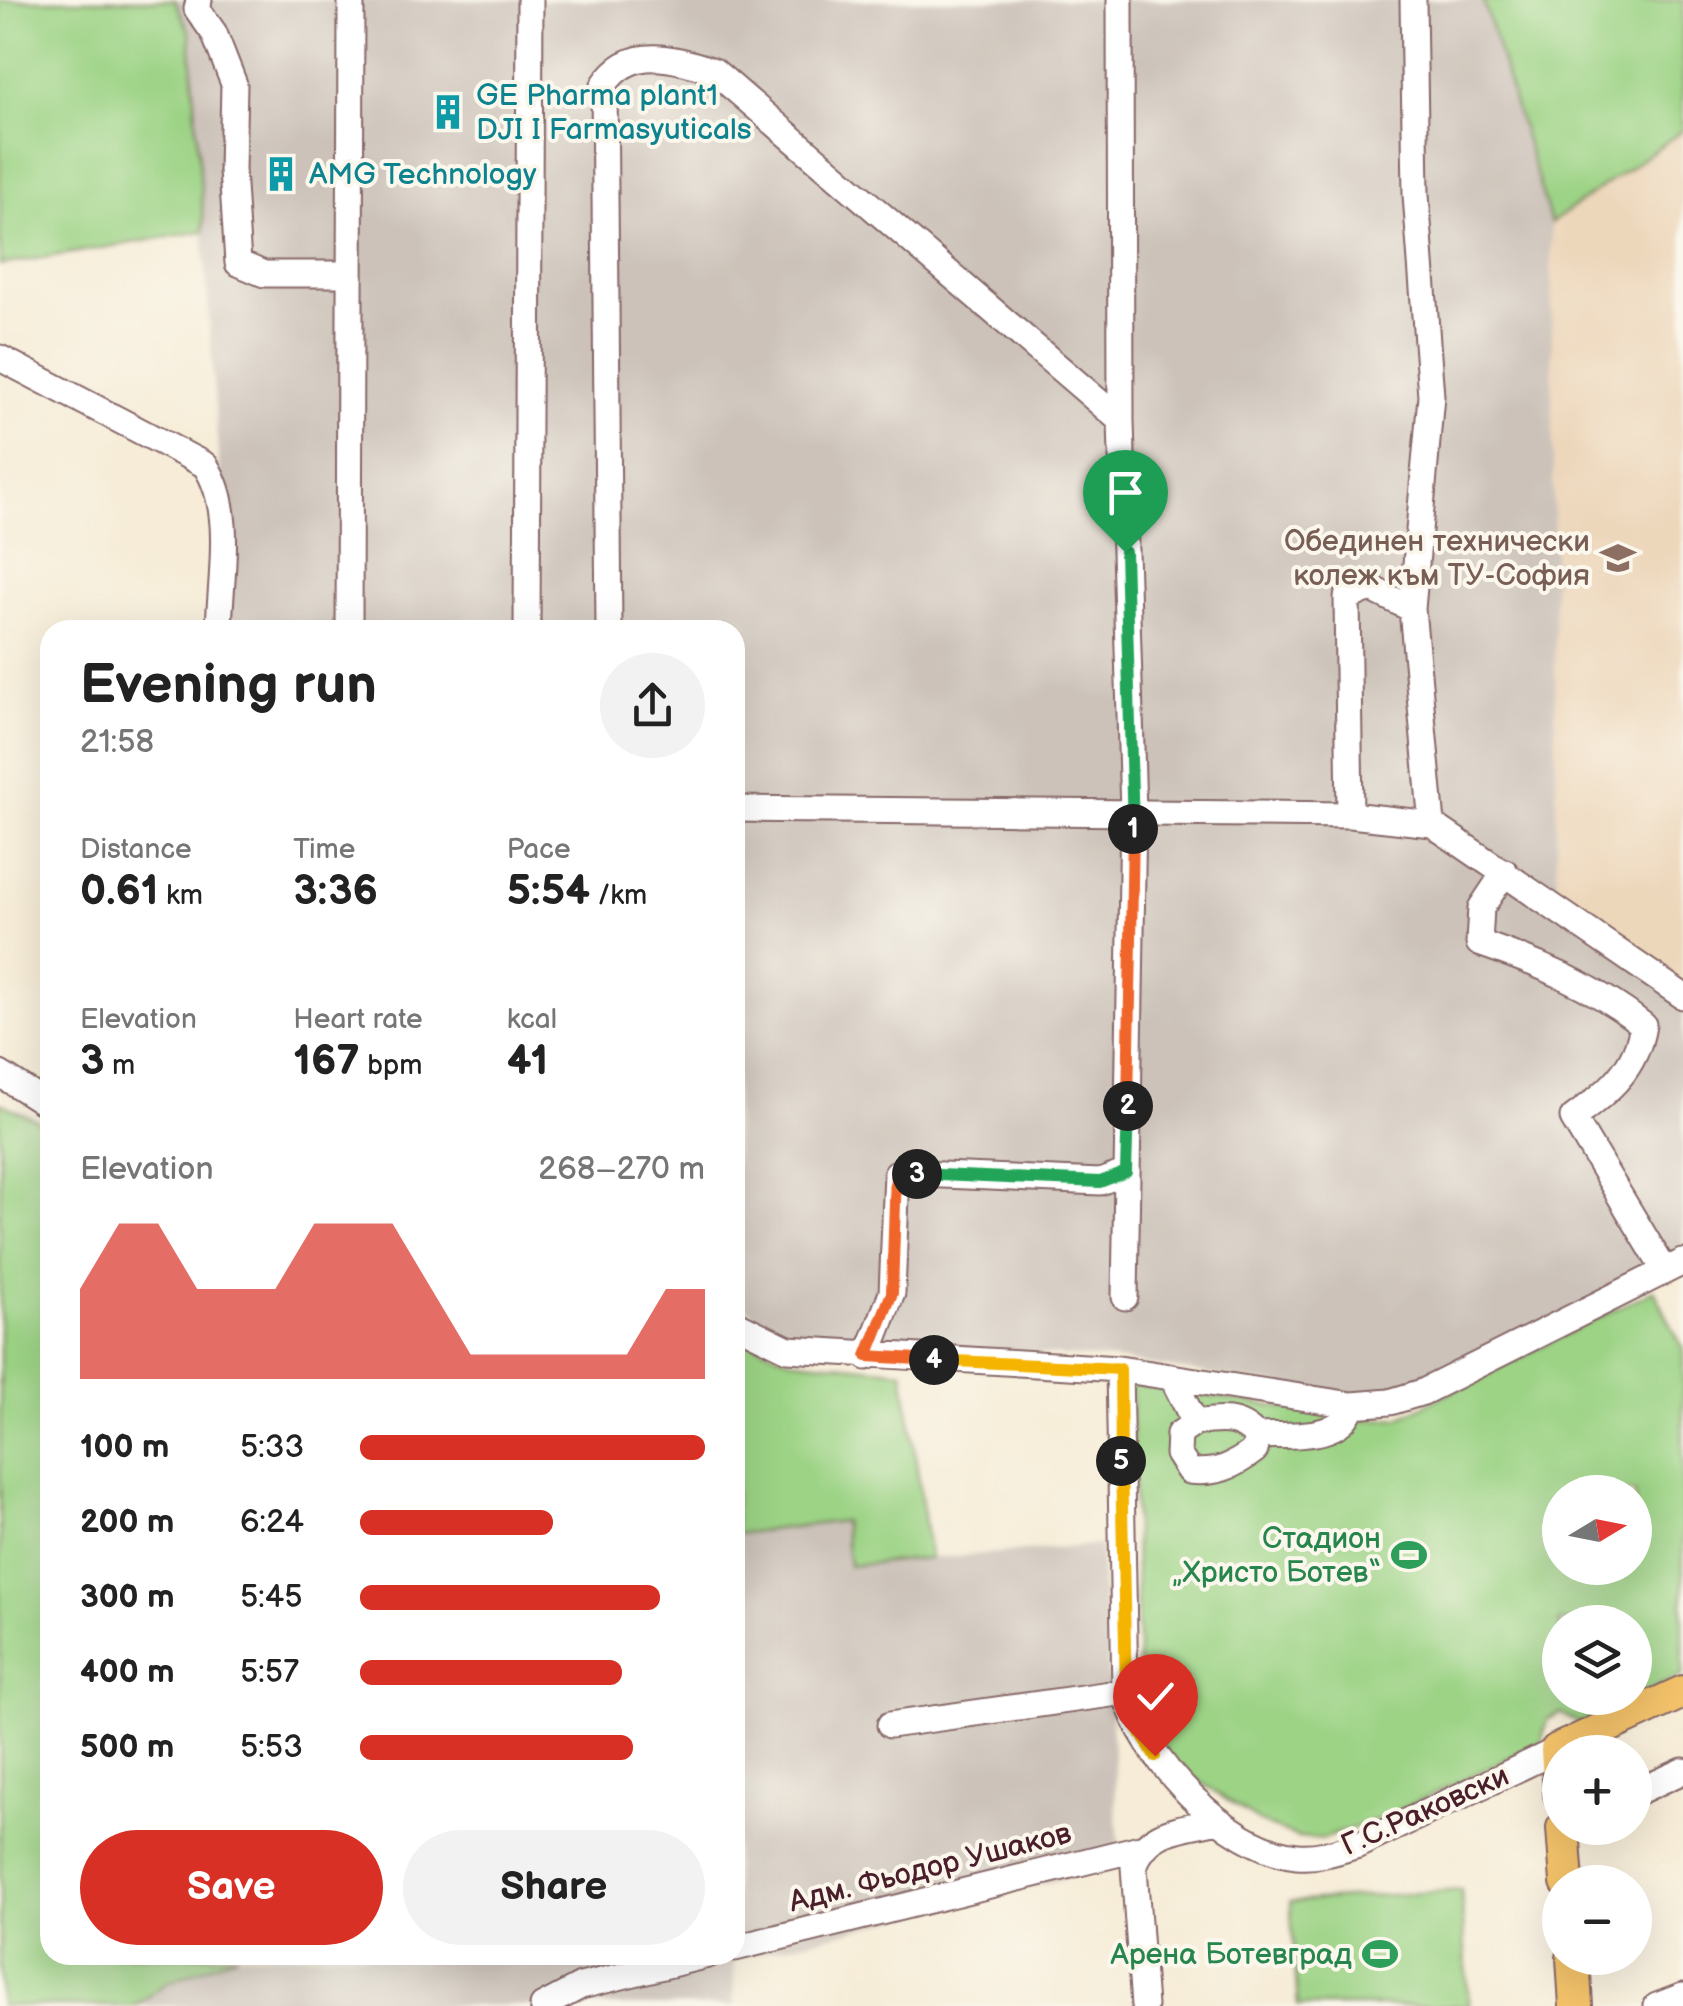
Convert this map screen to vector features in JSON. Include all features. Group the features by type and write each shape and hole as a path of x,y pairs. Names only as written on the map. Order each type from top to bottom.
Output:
{"main road":[{"name":"Г.С.Раковски","path":"1589,1735 1683,1692"},
{"path":"1574,1975 1576,2006"}],"street":[{"path":"199,0 198,9 214,34 234,84 232,170 238,263 264,274 350,274"},
{"path":"349,620 351,0"},
{"path":"526,620 530,0"},
{"path":"1120,0 1121,421 1133,812 1125,1298"},
{"path":"1414,0 1416,195 1432,396 1412,610 1432,824"},
{"path":"608,620 604,85 616,65 635,58 679,59 714,71 1121,421"},
{"path":"0,358 205,465 218,484 222,513 220,620"},
{"path":"1350,814 1347,598 1370,588 1412,610"},
{"path":"745,810 1350,814 1432,824 1683,996"},
{"path":"745,1328 788,1350 1120,1369 1352,1405 1390,1402 1423,1392 1674,1266 1573,1118 1623,1076 1640,1050 1644,1026 1618,1004 1479,943 1481,908 1505,872"},
{"path":"0,1074 40,1100"},
{"path":"867,1356 892,1293 896,1172 1100,1182 1126,1172"},
{"path":"890,1725 1126,1692 1120,1369"},
{"path":"1172,1377 1196,1424"},
{"path":"1256,1436 1332,1429 1349,1418 1352,1405"},
{"path":"1220,1419 1245,1424 1256,1436 1255,1450 1238,1463 1212,1473 1189,1471 1178,1454 1179,1434 1196,1424 1220,1419"},
{"name":"Г.С.Раковски","path":"1126,1692 1138,1728 1155,1756 1218,1820 1278,1852 1324,1854 1358,1845 1542,1757"},
{"path":"1652,1785 1683,1771"},
{"name":"Адм. Фьодор Ушаков","path":"745,1946 1140,1848 1151,1838 1218,1820"},
{"path":"1140,1848 1134,1867 1144,2006"},
{"path":"543,2006 581,1986 667,1965"},
{"path":"1657,2006 1683,1996"}],"shaded area":[{"path":"175,0 1483,0 1551,223 1557,909 1683,998 1683,1262 1390,1402 1117,1360 812,1336 766,1322 745,1308 745,620 219,620 222,513 190,33"},
{"name":"Обединен технически колеж към ТУ-София","path":"1683,130 1683,984 1557,892 1551,223"},
{"path":"843,1520 848,1565 1100,1545 1120,1865 745,1956 745,1533"},
{"path":"212,1965 734,1965 734,2006 135,2006 166,1983"}],"green space":[{"path":"0,0 175,0 190,33 204,231 0,265"},
{"path":"1483,0 1683,0 1683,130 1551,223"},
{"path":"0,1103 40,1121 40,1965 212,1965 166,1983 135,2006 0,2006"},
{"path":"1654,1290 1683,1349 1683,1675 1652,1690 1652,1605 1542,1605 1542,1715 1556,1715 1547,1719 1542,1742 1387,1816 1322,1839 1298,1837 1261,1823 1180,1768 1160,1743 1139,1685 1131,1384 1365,1420 1399,1418"},
{"path":"745,1339 789,1359 903,1371 930,1558 849,1566 843,1521 745,1533"},
{"path":"1564,1715 1598,1715 1579,1724"},
{"name":"Арена Ботевград","path":"1461,1890 1469,2006 1298,2006 1290,1902"}],"place":[{"name":"GE Pharma plant1 DJI I Farmasyuticals","path":"448,112"},
{"name":"AMG Technology","path":"281,174"},
{"name":"Обединен технически колеж към ТУ-София","path":"1618,558"},
{"name":"Стадион „Христо Ботев“","path":"1409,1555"},
{"name":"Арена Ботевград","path":"1380,1954"}],"route":[{"path":"1125,552 1133,812 1126,1172 1100,1182 896,1172 892,1293 867,1356 1120,1369 1126,1692 1138,1728 1155,1756"}]}
